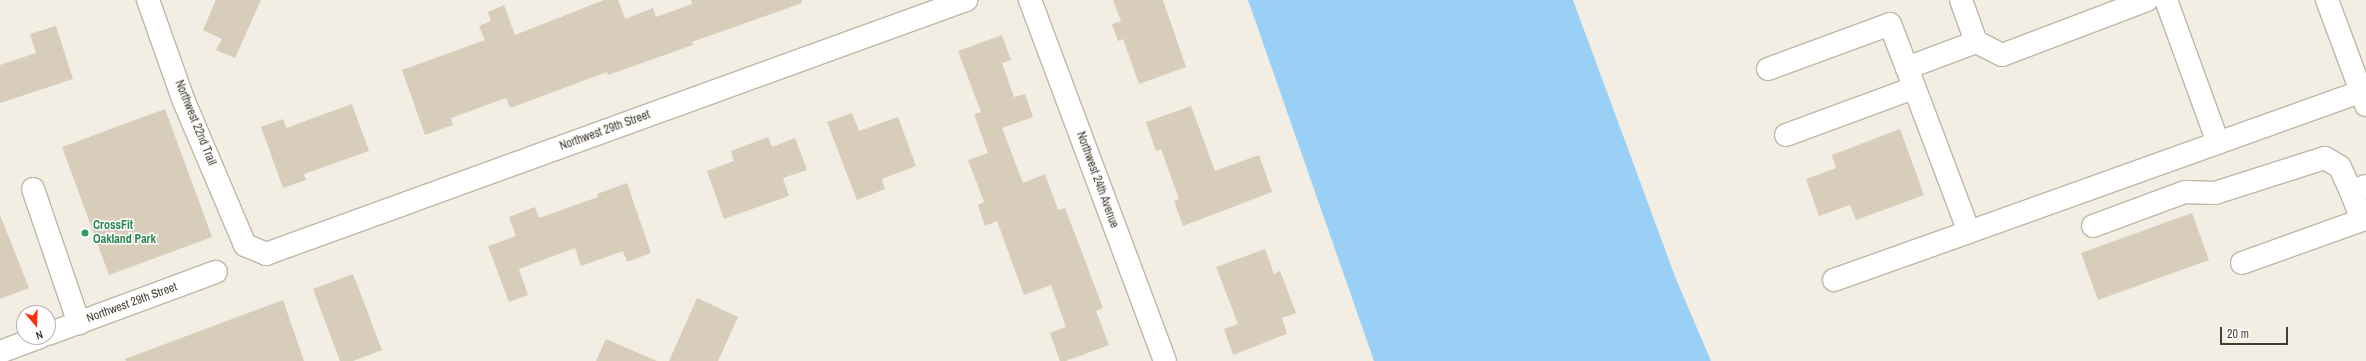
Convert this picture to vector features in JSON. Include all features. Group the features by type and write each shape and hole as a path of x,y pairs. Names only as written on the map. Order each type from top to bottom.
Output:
{"street":[{"name":"Northwest 22nd Trail","path":"148,0 183,99 246,245"},
{"name":"Northwest 29th Street","path":"246,245 266,254 966,0"},
{"name":"Northwest 24th Avenue","path":"1030,0 1165,361"},
{"path":"1961,0 1976,42 2002,55 2147,0"},
{"path":"2166,0 2218,143"},
{"path":"1834,280 2218,143 2363,99 2327,0"},
{"path":"1768,69 1890,24 1969,232"},
{"path":"1907,68 1976,42"},
{"path":"1786,135 1914,88"},
{"path":"2093,226 2185,192 2215,193 2325,158 2340,167 2359,189 2362,220 2242,263"},
{"path":"33,190 80,323"},
{"name":"Northwest 29th Street","path":"56,331 216,272"},
{"path":"0,352 19,345"}],"water":[{"path":"1248,0 1573,0 1676,279 1711,361 1374,361"}],"building":[{"path":"216,0 261,0 235,58 216,50 222,39 203,30"},
{"path":"604,0 618,0 625,19 653,8 656,17 692,4 691,0 802,0 802,3 692,42 693,45 608,75 607,72 510,108 506,98 451,118 453,125 425,135 402,70 485,40 479,26 491,21 488,12 504,5 515,35"},
{"path":"1113,0 1163,0 1186,67 1139,84 1123,39 1118,41 1112,24 1121,21"},
{"path":"56,26 73,79 0,103 0,65 36,53 30,34"},
{"path":"1002,35 1011,60 1002,63 1014,97 1025,94 1033,117 1002,128 1023,183 1045,174 1058,210 1065,208 1103,308 1096,311 1109,345 1066,361 1060,361 1050,333 1066,327 1051,285 1024,295 997,221 985,226 978,205 984,202 968,160 988,153 974,114 981,112 958,51"},
{"path":"352,104 369,151 304,174 306,180 283,188 261,127 283,119 286,128"},
{"path":"1191,106 1215,171 1259,155 1272,192 1183,226 1174,201 1179,199 1161,149 1156,151 1146,122"},
{"path":"165,109 212,237 109,275 62,147"},
{"path":"852,113 859,131 898,117 916,166 882,179 885,189 857,200 827,122"},
{"path":"1900,129 1924,195 1856,220 1850,205 1819,216 1806,179 1836,168 1832,155"},
{"path":"768,137 772,147 795,138 807,170 783,178 789,196 724,219 707,171 734,161 731,151"},
{"path":"627,183 651,253 627,262 623,251 581,266 575,248 519,269 528,295 509,302 488,246 516,236 509,217 535,207 539,218 598,197 597,194"},
{"path":"2192,213 2209,260 2098,300 2081,253"},
{"path":"0,215 29,288 0,299"},
{"path":"1265,249 1274,274 1280,271 1296,313 1282,318 1287,334 1233,355 1224,329 1238,324 1216,267"},
{"path":"353,274 382,350 353,361 340,361 313,289"},
{"path":"697,298 738,317 718,361 669,361"},
{"path":"283,300 304,361 126,361 125,359"},
{"path":"606,339 657,361 596,361"}],"place":[{"name":"CrossFit Oakland Park","path":"85,233"}]}
